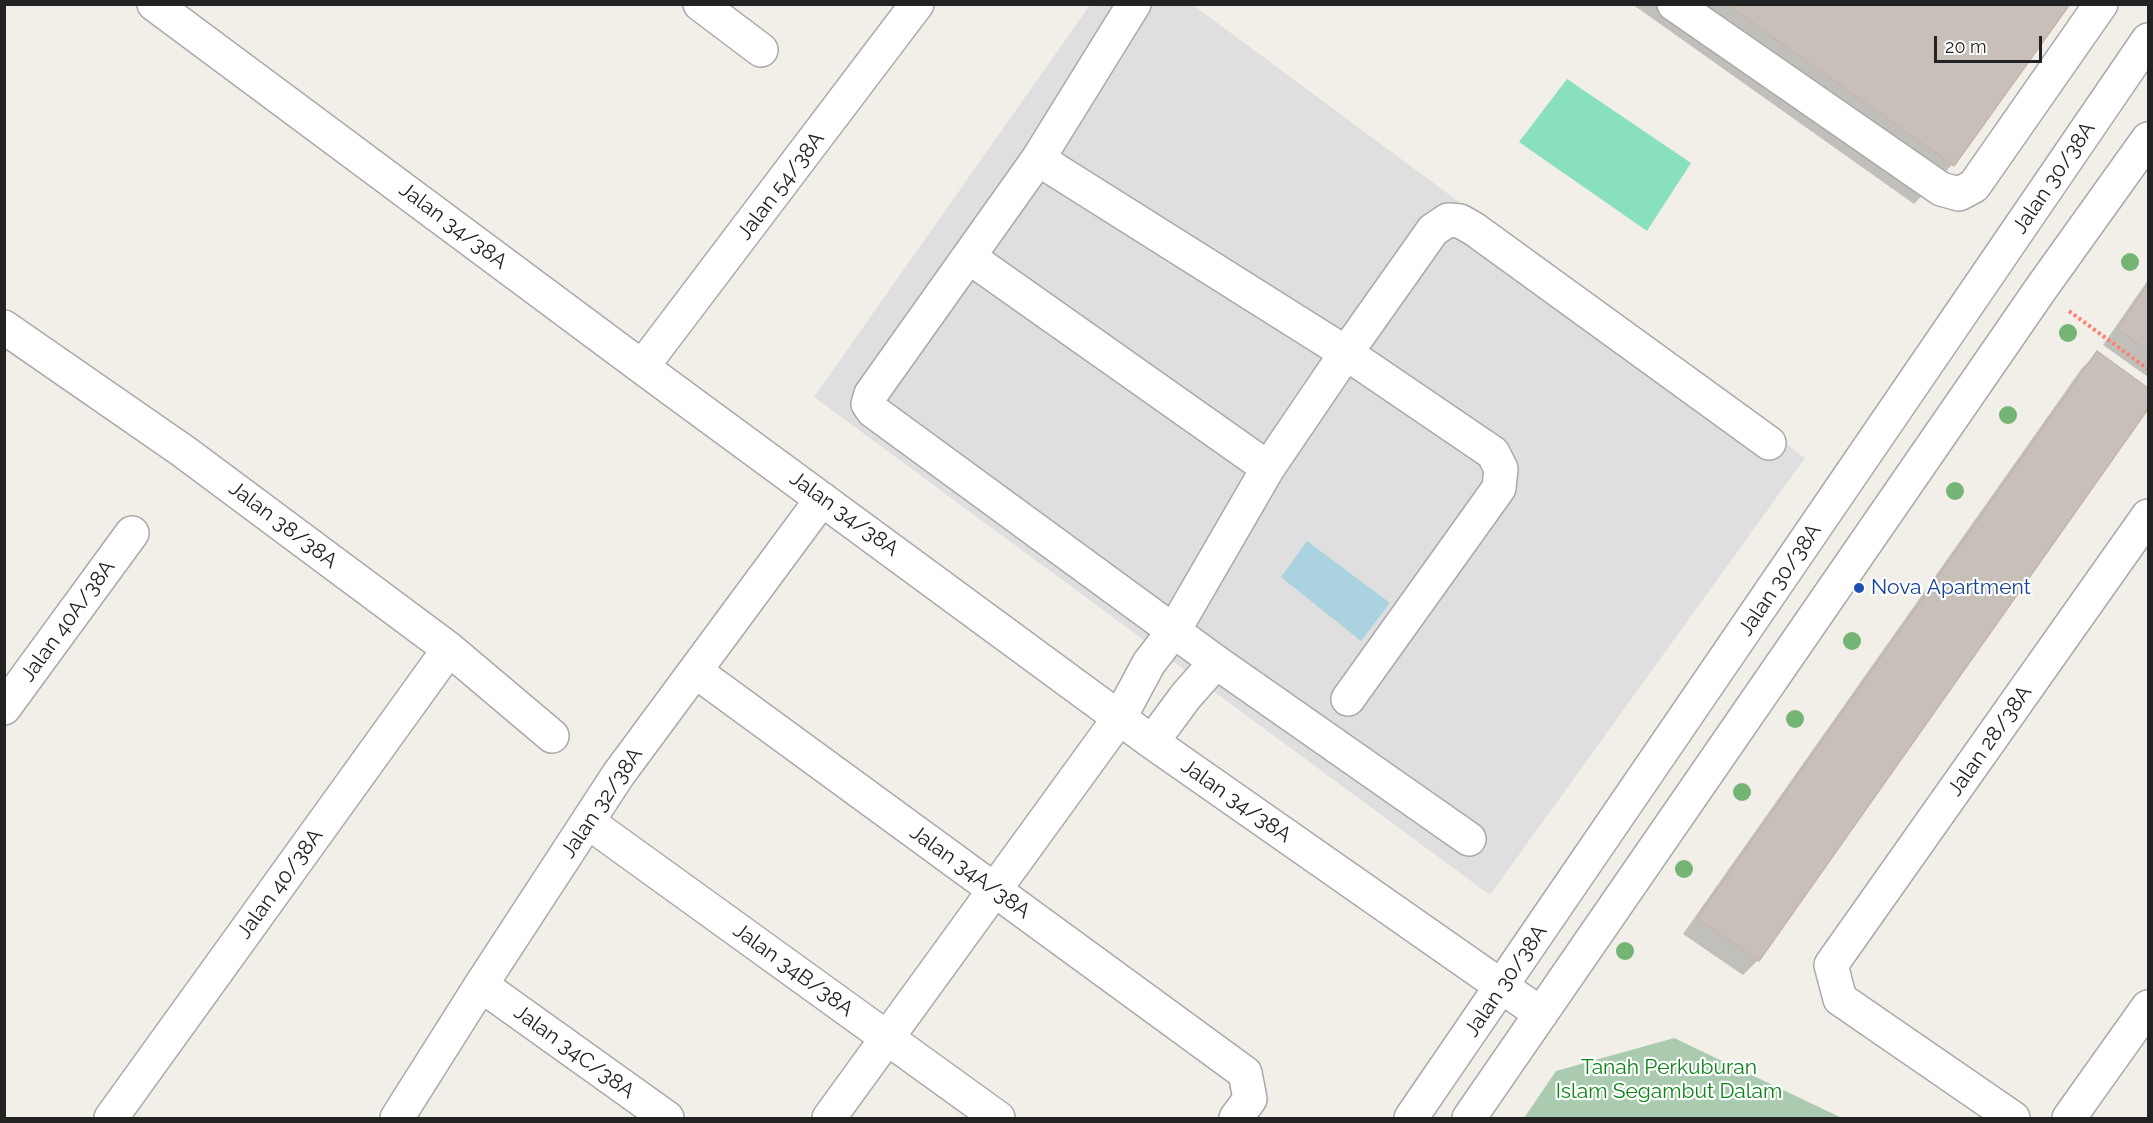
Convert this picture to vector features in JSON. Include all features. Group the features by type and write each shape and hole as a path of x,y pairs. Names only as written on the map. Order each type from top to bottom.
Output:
{"street":[{"name":"Jalan 34/38A","path":"154,4 1152,742 1541,1014"},
{"path":"700,4 761,50"},
{"name":"Jalan 54/38A","path":"642,367 917,4"},
{"path":"1134,4 1038,159 870,394 868,404 873,411 1173,632 1469,839"},
{"path":"1674,4 1941,189 1959,194 1974,186 2102,4"},
{"name":"Jalan 30/38A","path":"1412,1119 2148,40"},
{"path":"1468,1119 2040,290 2148,139"},
{"path":"1038,159 1346,353 1493,453 1501,469 1499,488 1348,699"},
{"path":"829,1119 1119,717 1149,663 1173,632 1268,468 1433,230 1448,220 1460,221 1474,229 1769,443"},
{"path":"969,257 1268,468"},
{"name":"Jalan 38/38A","path":"4,327 183,452 449,649 552,736"},
{"name":"Jalan 32/38A","path":"397,1119 618,775 822,499"},
{"name":"Jalan 28/38A","path":"2013,1119 1840,999 1831,966 2148,516"},
{"name":"Jalan 40A/38A","path":"4,708 132,533"},
{"name":"Jalan 40/38A","path":"111,1119 449,649"},
{"path":"1152,742 1186,696 1216,662"},
{"name":"Jalan 34A/38A","path":"695,670 1245,1073 1250,1099 1236,1119"},
{"name":"Jalan 34B/38A","path":"588,822 998,1119"},
{"name":"Jalan 34C/38A","path":"481,985 667,1119"},
{"path":"2069,1119 2148,1007"}],"path":[{"path":"2040,290 2148,369"}],"shaded area":[{"path":"1090,5 1193,5 1805,458 1490,895 814,397"}],"green space":[{"path":"1567,79 1691,163 1647,231 1519,142"},
{"name":"Tanah Perkuburan Islam Segambut Dalam","path":"1674,1038 1842,1118 1524,1118 1556,1071"}],"water":[{"path":"1307,541 1390,603 1361,641 1281,577"}],"building":[{"path":"1726,4 2070,4 1954,166"},
{"path":"2148,284 2148,351 2117,329"},
{"path":"2097,351 2148,388 2148,409 1759,961 1697,918"}],"place":[{"name":"Nova Apartment","path":"1859,588"}]}
